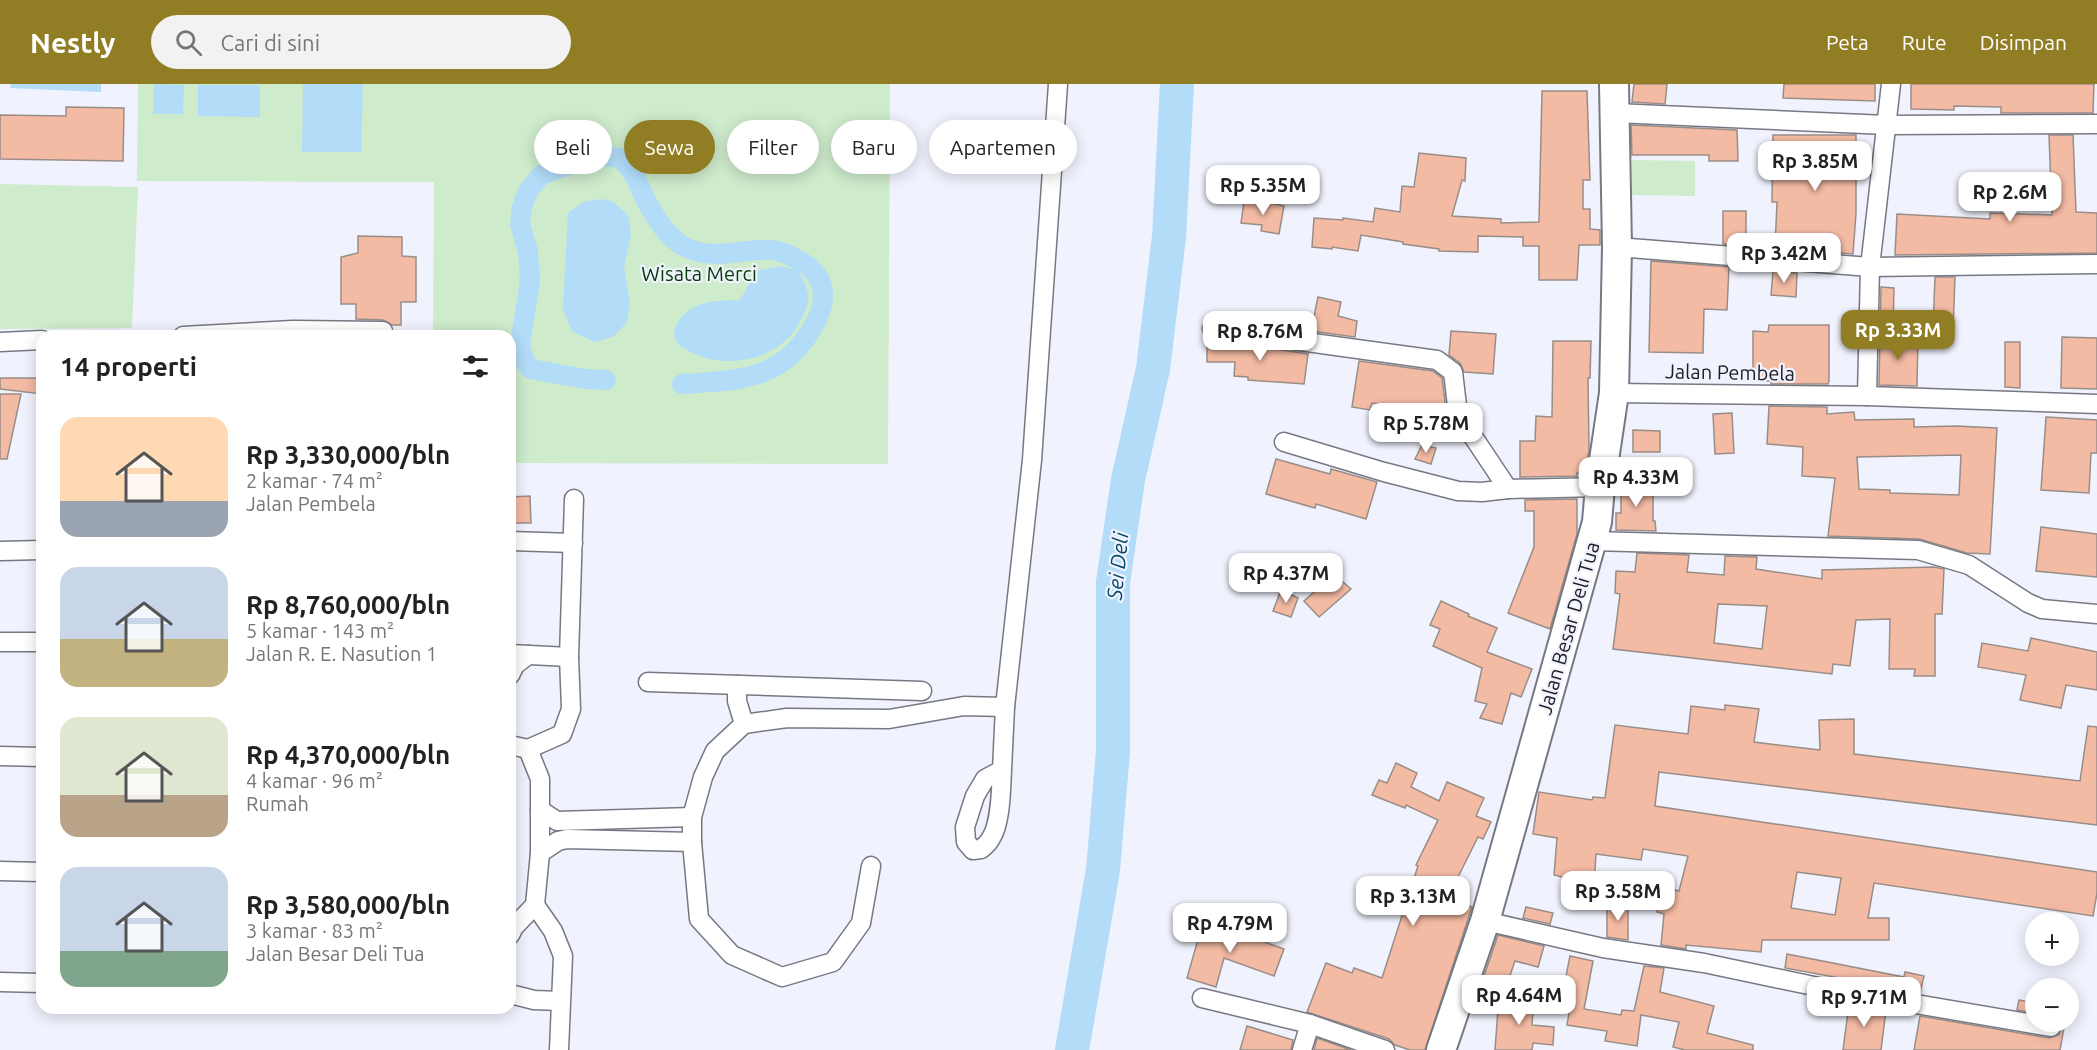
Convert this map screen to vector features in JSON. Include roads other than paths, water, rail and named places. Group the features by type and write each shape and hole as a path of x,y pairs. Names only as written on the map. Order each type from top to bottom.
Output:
{"main road":[{"name":"Jalan Besar Deli Tua","path":"1441,1050 1485,921 1593,541 1599,510 1600,487 1614,393 1617,247 1614,84"}],"street":[{"path":"1002,770 1005,708 1032,460 1058,84"},
{"path":"1867,396 1870,267 1891,84"},
{"path":"1616,113 1887,125 2097,124"},
{"path":"1617,247 1870,267 2097,264"},
{"path":"1212,329 1437,360 1453,372 1458,414 1508,489"},
{"path":"0,342 36,340"},
{"name":"Jalan Pembela","path":"1614,393 1867,396 2097,404"},
{"path":"1284,442 1458,491 1600,487"},
{"path":"559,1050 563,956 553,931 535,905 540,853 540,779 519,747 562,734 571,709 574,500"},
{"path":"516,541 573,543"},
{"path":"1593,541 1918,550 1968,565 2028,603 2042,609 2097,614"},
{"path":"0,551 36,550"},
{"path":"0,642 36,642"},
{"path":"516,655 570,657"},
{"path":"516,664 528,656"},
{"path":"648,682 922,691"},
{"path":"737,685 737,701 744,724"},
{"path":"866,718 867,689"},
{"path":"871,866 861,923 833,962 782,977 732,955 699,919 692,842 692,817 703,777 715,751 744,724 787,718 889,719 964,706 1005,708"},
{"path":"0,756 36,757"},
{"path":"540,810 557,821 692,817"},
{"path":"540,853 558,841 567,839 692,842"},
{"path":"0,871 36,872"},
{"path":"516,923 535,905"},
{"path":"1485,921 1603,948 1704,963 1828,989 2025,1023"},
{"path":"0,982 36,982"},
{"path":"516,995 560,1001"},
{"path":"1202,998 1310,1024 1385,1050"},
{"path":"1302,1050 1310,1024"}],"water":[{"path":"11,84 101,84 101,92 10,88"},
{"path":"154,84 184,85 183,114 153,114"},
{"path":"303,84 363,84 361,152 302,152"},
{"path":"198,85 260,85 260,117 198,116"},
{"path":"600,199 612,201 628,215 631,235 624,267 630,302 627,322 613,337 594,342 572,331 563,309 568,213 584,202"},
{"path":"782,266 798,271 806,285 808,298 798,325 778,346 751,358 721,361 693,353 676,341 674,335 676,326 690,309 705,303 739,300 755,271"}],"waterway":[{"name":"Sei Deli","path":"1072,1050 1103,870 1113,751 1113,582 1128,480 1153,369 1169,237 1177,84"},
{"path":"606,380 585,379 531,369 524,360 520,345 530,281 528,252 520,224 522,207 528,191 541,175 600,156 620,158 625,163 659,222 670,236 683,246 695,251 717,254 762,250 780,252 810,268 818,277 822,288 821,310 810,332 790,356 776,366 732,380 682,384"}],"park label":[{"name":"Wisata Merci","path":"699,273"}]}
